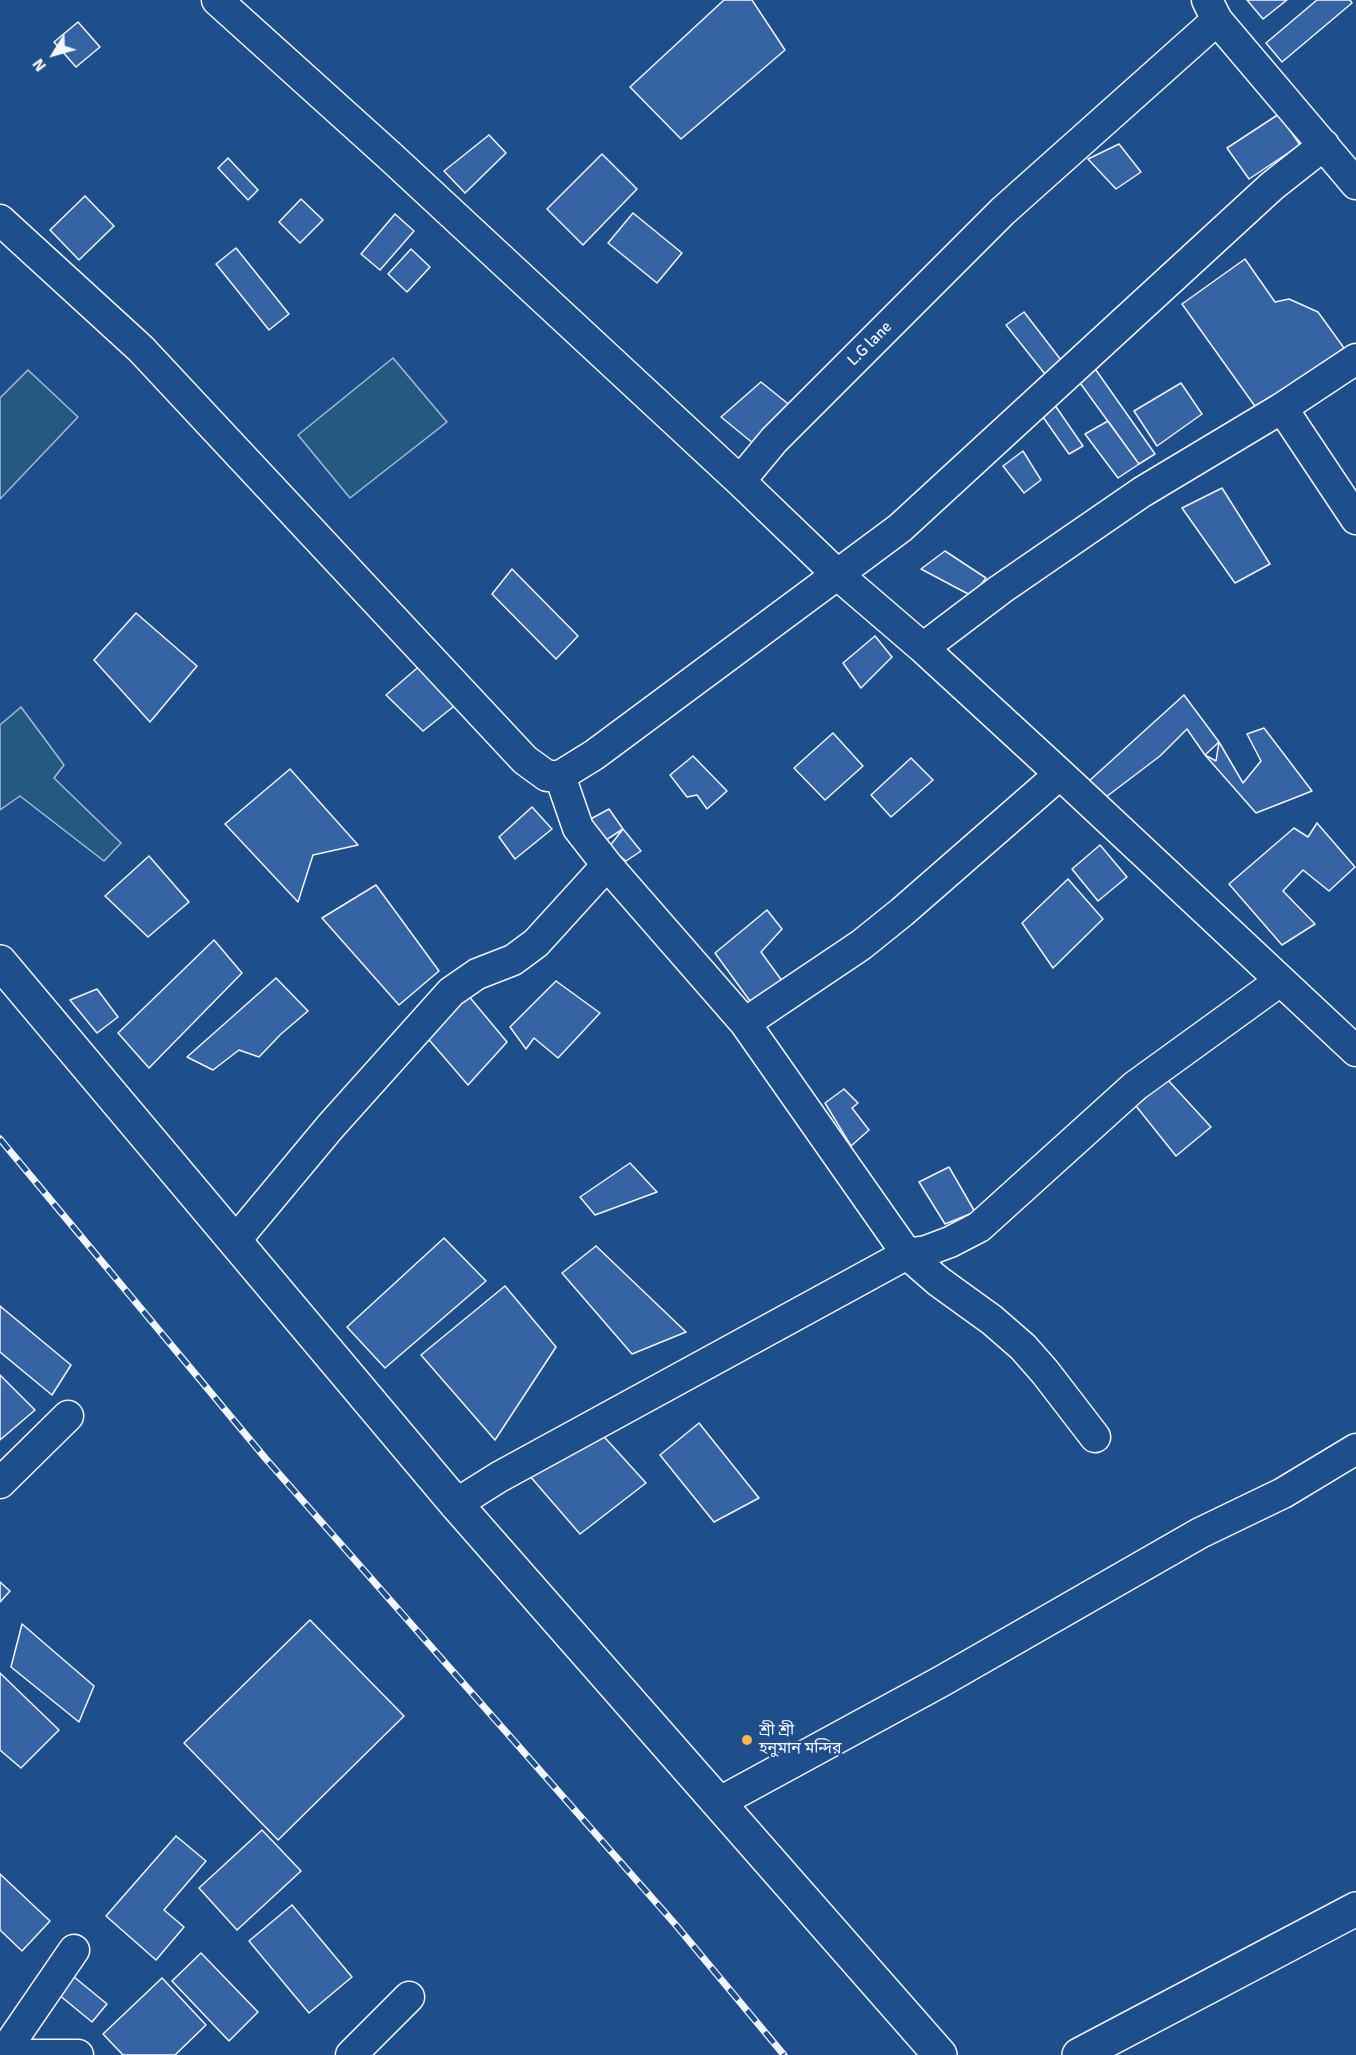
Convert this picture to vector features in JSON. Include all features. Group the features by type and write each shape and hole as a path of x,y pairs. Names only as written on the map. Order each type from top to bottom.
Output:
{"street":[{"path":"217,0 399,165 740,481 838,575 923,648 1060,774 1356,1051"},
{"path":"1212,10 1356,184"},
{"name":"L.G lane","path":"740,481 774,440 1003,211 1212,10"},
{"path":"0,220 141,349 525,760 547,776 560,777 594,755 900,528 1257,200 1324,145"},
{"path":"923,648 1001,589 1142,492 1282,408 1356,359"},
{"path":"1282,408 1356,519"},
{"path":"744,1023 861,945 1060,774"},
{"path":"560,777 578,828 607,865 744,1023 906,1254 938,1281 992,1320 1023,1347 1046,1372 1095,1437"},
{"path":"236,1241 330,1127 451,992 477,974 513,960 536,943 607,865"},
{"path":"0,962 456,1504 940,2055"},
{"path":"456,1504 499,1477 906,1254 926,1251 980,1227 1135,1086 1280,981"},
{"path":"0,1483 68,1416"},
{"path":"718,1803 942,1681 1200,1533 1283,1493 1356,1449"},
{"path":"1079,2055 1356,1909"},
{"path":"2,2055 74,1950"},
{"path":"351,2055 409,1996"},
{"path":"2,2055 78,2055"}],"shaded area":[{"path":"393,358 447,422 350,498 298,435"},
{"path":"28,370 78,417 0,499 0,398"},
{"path":"21,707 64,765 54,778 121,843 104,861 20,796 0,810 0,725"}],"building":[{"path":"724,0 752,0 785,50 681,139 630,87"},
{"path":"1247,0 1287,0 1263,19"},
{"path":"1317,0 1350,0 1352,3 1282,62 1266,43"},
{"path":"78,22 100,47 76,67 54,42"},
{"path":"1279,114 1300,145 1249,179 1227,148"},
{"path":"489,135 506,153 465,193 444,171"},
{"path":"1119,144 1141,172 1116,189 1088,159"},
{"path":"602,154 637,189 583,245 547,209"},
{"path":"228,158 258,190 248,200 218,168"},
{"path":"85,196 114,226 79,260 50,230"},
{"path":"301,199 323,220 300,243 279,222"},
{"path":"633,213 682,253 657,283 608,243"},
{"path":"395,214 414,231 380,270 361,254"},
{"path":"236,248 289,314 269,330 216,264"},
{"path":"411,249 430,267 407,292 388,274"},
{"path":"1245,259 1275,302 1289,299 1318,312 1344,348 1257,409 1182,304"},
{"path":"1024,312 1061,360 1045,374 1006,325"},
{"path":"1091,363 1155,454 1139,464 1075,376"},
{"path":"761,382 792,407 754,444 721,417"},
{"path":"1181,383 1202,414 1157,446 1134,411"},
{"path":"1052,401 1083,446 1069,454 1038,410"},
{"path":"1108,421 1139,464 1118,478 1085,434"},
{"path":"1023,451 1041,480 1024,493 1003,466"},
{"path":"1222,488 1270,564 1235,583 1182,508"},
{"path":"945,551 986,578 972,596 921,569"},
{"path":"512,569 578,636 556,659 492,594"},
{"path":"136,613 197,666 150,722 94,660"},
{"path":"875,636 892,657 861,688 843,663"},
{"path":"423,663 458,703 423,731 386,695"},
{"path":"1184,695 1219,742 1205,755 1187,729 1160,756 1106,797 1089,781"},
{"path":"1264,728 1312,791 1256,813 1205,755 1216,761 1219,742 1243,783 1261,761 1247,734"},
{"path":"833,733 863,766 825,800 794,768"},
{"path":"693,756 727,791 707,809 697,795 687,797 670,775"},
{"path":"911,758 933,780 891,817 871,795"},
{"path":"290,769 358,845 313,855 298,902 225,824"},
{"path":"532,807 552,829 515,859 499,837"},
{"path":"609,809 623,829 603,842 587,821"},
{"path":"1317,823 1355,867 1329,891 1303,870 1283,891 1315,924 1282,945 1229,884 1294,828 1308,837"},
{"path":"623,829 641,851 626,861 609,847"},
{"path":"1100,845 1127,877 1098,901 1072,869"},
{"path":"149,856 189,902 148,937 105,896"},
{"path":"1068,879 1103,919 1053,968 1022,923"},
{"path":"376,885 439,971 399,1005 322,918"},
{"path":"767,910 782,929 761,952 788,989 758,1012 715,953"},
{"path":"214,940 242,973 149,1068 118,1033"},
{"path":"276,978 308,1011 259,1057 239,1050 213,1070 187,1057"},
{"path":"556,981 600,1013 558,1058 534,1038 526,1049 510,1027"},
{"path":"462,988 507,1042 468,1085 424,1034"},
{"path":"97,989 118,1017 97,1033 70,1000"},
{"path":"1167,1079 1211,1127 1176,1156 1136,1106"},
{"path":"844,1089 858,1103 852,1108 869,1130 851,1146 825,1103"},
{"path":"630,1163 657,1192 595,1215 580,1197"},
{"path":"949,1167 975,1212 945,1224 919,1182"},
{"path":"444,1238 486,1281 385,1368 347,1327"},
{"path":"596,1246 686,1332 632,1354 562,1273"},
{"path":"505,1286 556,1347 495,1440 421,1355"},
{"path":"0,1306 71,1365 52,1395 0,1352"},
{"path":"0,1375 35,1410 0,1440"},
{"path":"699,1423 759,1498 714,1522 660,1455"},
{"path":"597,1429 646,1483 580,1534 522,1467"},
{"path":"0,1582 10,1591 0,1602"},
{"path":"310,1620 404,1716 278,1840 184,1743"},
{"path":"22,1624 94,1686 79,1722 11,1667"},
{"path":"0,1673 59,1730 21,1768 0,1750"},
{"path":"262,1830 301,1871 237,1930 199,1888"},
{"path":"176,1836 206,1861 164,1910 184,1927 156,1960 106,1916"},
{"path":"0,1874 50,1921 22,1951 0,1930"},
{"path":"292,1905 352,1977 309,2013 249,1941"},
{"path":"201,1953 258,2012 229,2041 172,1981"},
{"path":"68,1972 107,2004 92,2022 53,1990"},
{"path":"162,1978 206,2025 175,2055 123,2055 103,2034"}],"railway":[{"path":"0,1139 266,1459 675,1924 784,2055"}],"place":[{"name":"শ্রী শ্রী হনুমান মন্দির","path":"747,1740"}]}
